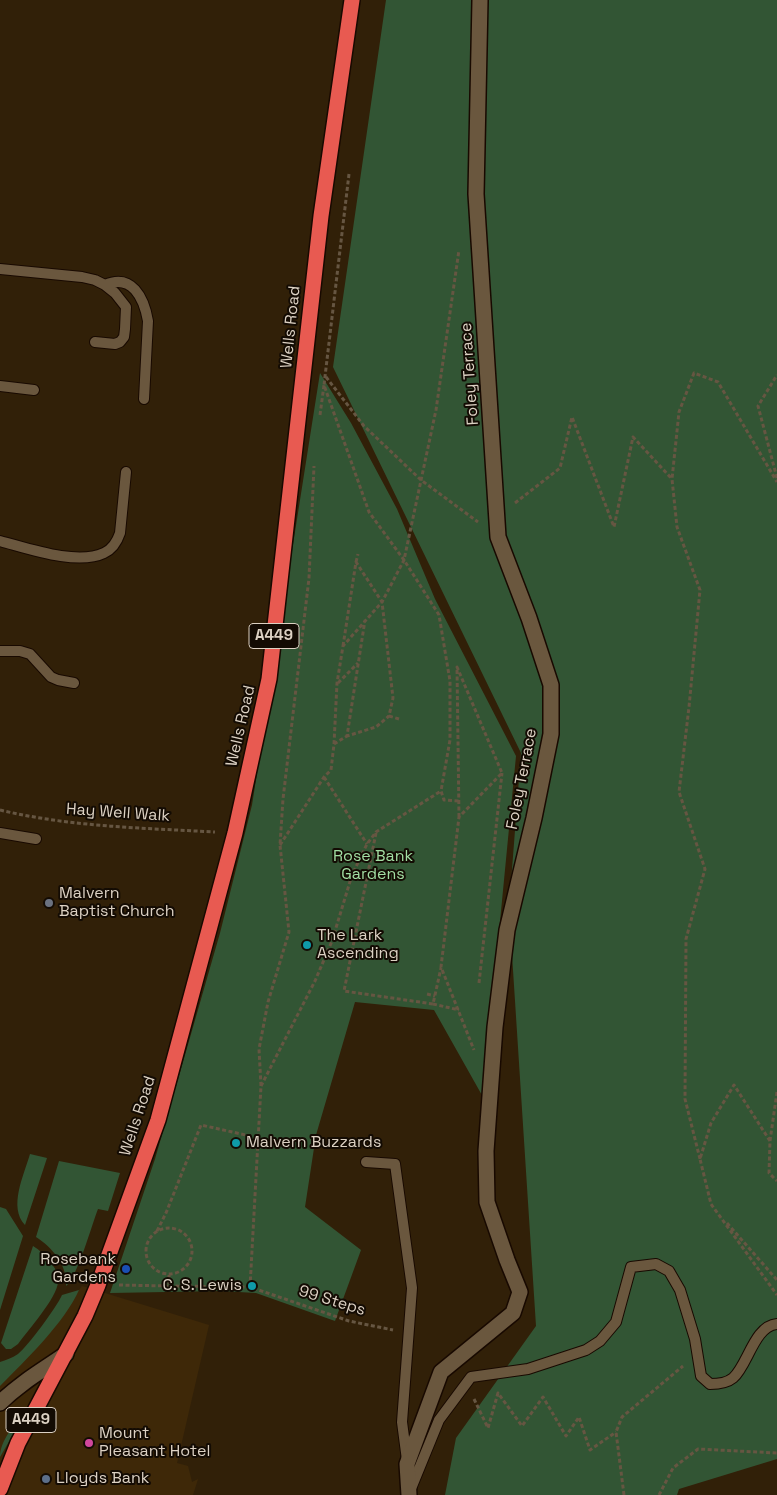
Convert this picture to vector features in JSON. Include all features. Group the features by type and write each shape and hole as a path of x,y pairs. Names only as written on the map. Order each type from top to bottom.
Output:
{"highway":[{"name":"Wells Road","path":"66,1354 98,1285 158,1120 235,833 269,678 321,216 352,0"},
{"name":"A449","path":"0,1489 18,1443 66,1354"}],"street":[{"name":"Foley Terrace","path":"407,1464 441,1372 513,1313 520,1292 506,1260 487,1202 486,1151 495,1027 507,930 534,818 551,734 551,685 530,618 498,537 476,194 480,0"},
{"path":"0,1403 28,1379 66,1354"},
{"path":"407,1464 409,1495"}],"lane":[{"path":"0,269 82,276 96,280 115,292 126,307 124,337 115,344 95,342"},
{"path":"105,285 113,281 124,282 135,289 146,309 148,321 144,399"},
{"path":"0,386 34,390"},
{"path":"0,541 71,557 88,557 102,554 112,548 120,533 126,472"},
{"path":"0,651 20,651 30,654 51,677 74,683"},
{"path":"0,833 36,839"},
{"path":"366,1162 395,1164 412,1288 402,1422 407,1464"},
{"path":"409,1495 440,1420 471,1377 536,1366 586,1350 600,1341 616,1322 631,1267 656,1264 669,1272 680,1290 695,1339 701,1376 710,1384 734,1378 763,1330 772,1324 777,1324"}],"path":[{"path":"319,422 349,168"},
{"path":"343,646 382,602 404,560 436,410 460,242"},
{"path":"777,480 718,382 694,373 680,412 672,479 677,527 700,590 679,792 705,869 686,939 685,1099 711,1204 777,1294"},
{"path":"777,375 758,406 777,480"},
{"path":"325,376 364,426 421,480 498,537"},
{"path":"324,385 369,512 404,560 438,615 450,681 450,740 441,791 444,800 459,801"},
{"path":"497,518 560,468 572,416 614,527 634,437 672,479"},
{"path":"250,1286 261,1086 259,1049 268,1002 289,932 280,845 283,799 309,578 314,460"},
{"path":"280,845 330,770 334,744 337,683 358,554"},
{"path":"334,744 347,736 376,727 389,716 393,698 382,602 356,562"},
{"path":"347,736 365,620"},
{"path":"337,683 358,663"},
{"path":"433,1004 441,967 459,817 458,667 502,773 478,987"},
{"path":"450,681 457,682"},
{"path":"389,716 400,719"},
{"path":"459,817 502,773"},
{"path":"324,777 367,844"},
{"path":"261,1086 315,981 332,941 352,875 367,844 376,832 441,791"},
{"name":"Hay Well Walk","path":"0,810 74,824 235,833"},
{"path":"376,832 344,991 433,1004 459,1010"},
{"path":"441,967 476,1054"},
{"path":"428,994 435,996"},
{"path":"472,1046 473,1036"},
{"path":"700,1159 711,1123 734,1085 770,1141"},
{"path":"777,1092 770,1141 769,1173 777,1181"},
{"path":"157,1231 201,1125 259,1138"},
{"path":"711,1204 777,1280"},
{"path":"164,1228 180,1230 190,1241 192,1257 184,1270 170,1275 155,1270 150,1264 146,1257 147,1242 157,1231 164,1228"},
{"path":"169,1286 170,1275"},
{"name":"99 Steps","path":"98,1285 250,1286 349,1321 408,1333"},
{"path":"624,1495 616,1432 622,1417 697,1354"},
{"path":"466,1383 488,1428 498,1393 522,1426 543,1398 566,1436 579,1417 590,1450 616,1432"},
{"path":"659,1495 673,1468 698,1449 777,1453"}],"shaded area":[{"path":"82,1286 209,1325 177,1463 188,1466 192,1482 198,1479 193,1495 0,1495 0,1385 40,1342"}],"green space":[{"path":"386,0 777,0 777,1459 679,1489 677,1495 445,1495 456,1438 536,1326 509,908 521,753 333,367"},
{"name":"Rose Bank Gardens","path":"320,373 351,423 397,509 435,599 516,756 483,1097 434,1010 355,1002 316,1135 305,1207 361,1250 335,1321 256,1293 221,1291 110,1293 155,1159 220,933 252,805"},
{"path":"30,1154 47,1158 25,1225 20,1218 18,1200 21,1181"},
{"path":"59,1161 120,1173 108,1211 98,1209 75,1273 66,1286 62,1264 48,1246 36,1237"},
{"path":"0,1207 6,1209 23,1236 0,1310"},
{"path":"33,1246 52,1264 58,1276 58,1282 48,1305 18,1344 11,1349 6,1349 1,1343"},
{"path":"79,1290 73,1302 54,1328 0,1386 0,1362 14,1357 22,1350 35,1335 62,1295"},
{"path":"24,1412 18,1426 0,1457 5,1439"}],"place":[{"name":"Malvern Baptist Church","path":"49,903"},
{"name":"The Lark Ascending","path":"307,945"},
{"name":"Malvern Buzzards","path":"236,1143"},
{"name":"Rosebank Gardens","path":"126,1269"},
{"name":"C. S. Lewis","path":"252,1286"},
{"name":"Mount Pleasant Hotel","path":"89,1443"},
{"name":"Lloyds Bank","path":"46,1479"}]}
